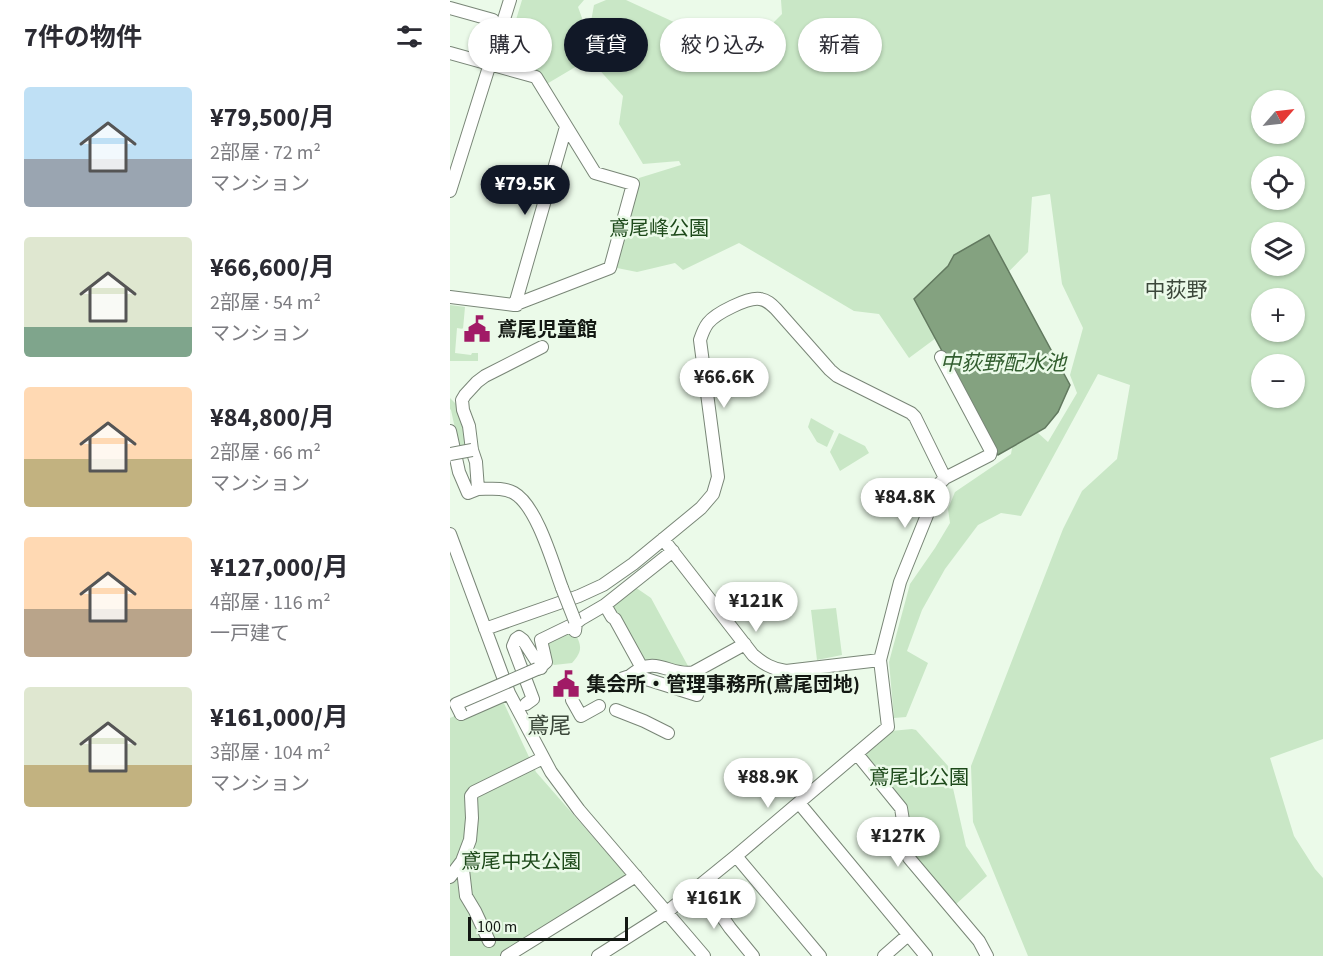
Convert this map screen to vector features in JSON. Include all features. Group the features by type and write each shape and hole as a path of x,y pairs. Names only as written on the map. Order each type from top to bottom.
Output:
{"street":[{"path":"504,18 510,0"},
{"path":"450,8 486,18"},
{"path":"450,53 468,58"},
{"path":"450,191 487,72"},
{"path":"450,297 514,305 610,268 633,183 595,173 536,77 520,72"},
{"path":"517,304 566,127"},
{"path":"485,629 579,596 603,585 633,564 701,508 713,494 718,477 700,340 709,322 746,300 757,298 768,302 837,376 911,413 945,478"},
{"path":"478,489 476,462 462,400 477,381 542,347"},
{"path":"598,956 667,912 888,727 880,660 900,582 940,483 945,478 990,455 991,451 941,357"},
{"path":"450,431 459,472 468,493 478,489 503,489 515,494 531,510 575,625"},
{"path":"450,454 472,450"},
{"path":"450,534 508,690 551,772 579,810 704,956"},
{"path":"663,539 753,655 763,664 774,669 786,670 880,660"},
{"path":"508,690 455,713 456,704 539,668 546,662 541,640 543,638 575,625 605,605 672,551"},
{"path":"605,605 642,668"},
{"path":"526,704 533,699 513,646 516,639 519,637 523,640 539,668"},
{"path":"697,695 643,678 626,678 650,666 688,674 745,644"},
{"path":"572,700 581,716 599,706"},
{"path":"616,710 668,733"},
{"path":"856,754 901,808 909,858 979,941 987,956"},
{"path":"450,877 462,861 470,840 471,796 474,792 543,758"},
{"path":"799,803 926,956"},
{"path":"736,856 813,954"},
{"path":"462,861 466,896 489,942"},
{"path":"507,956 636,876"},
{"path":"700,885 753,956"},
{"path":"884,956 908,935"}],"green space":[{"path":"522,0 584,0 578,7 582,18 564,18 564,72 567,72 545,85 522,72 552,72 552,18 517,18"},
{"name":"鳶尾峰公園","path":"606,0 626,0 665,18 660,18 660,72 786,72 786,18 778,18 782,14 781,0 1323,0 1323,739 1270,758 1294,836 1323,878 1323,956 1028,956 973,822 971,766 1063,529 1082,491 1117,459 1130,385 1098,374 1021,516 1001,513 978,525 945,569 922,610 907,651 928,663 906,717 894,718 889,662 910,584 950,523 948,509 955,492 1011,454 1015,431 1028,424 1048,442 1077,393 1070,375 1083,328 1062,284 1050,194 1032,197 1028,252 963,318 909,358 879,314 854,311 739,243 683,270 675,263 637,272 617,268 614,262 639,178 681,165 679,161 643,164 619,124 623,96 601,72 648,72 648,18 592,18 594,5"},
{"path":"450,305 465,307 463,329 457,328 455,353 471,355 478,353 478,361 450,361"},
{"path":"450,398 457,405 468,441 465,447 459,447 450,409"},
{"path":"811,418 834,431 827,447 817,442 808,427"},
{"path":"839,433 865,446 869,453 840,471 830,452"},
{"path":"632,585 651,598 688,666 684,671 646,665 610,601"},
{"path":"836,608 842,655 817,660 811,610"},
{"path":"570,623 580,644 579,653 572,663 554,665 544,657 535,636"},
{"name":"鳶尾中央公園","path":"501,697 536,772 628,877 501,956 450,956 450,718"},
{"name":"鳶尾北公園","path":"916,730 948,766 966,846 987,876 955,905 912,853 907,807 865,758 866,753 891,731"}],"water":[{"name":"中荻野配水池","path":"989,235 1070,385 1058,412 1045,428 998,455 914,299 948,266 954,255"}],"place":[{"name":"鳶尾児童館","path":"477,329"},
{"name":"集会所・管理事務所(鳶尾団地)","path":"566,684"}],"district":[{"name":"中荻野","path":"1176,290"},
{"name":"鳶尾","path":"549,725"}]}
